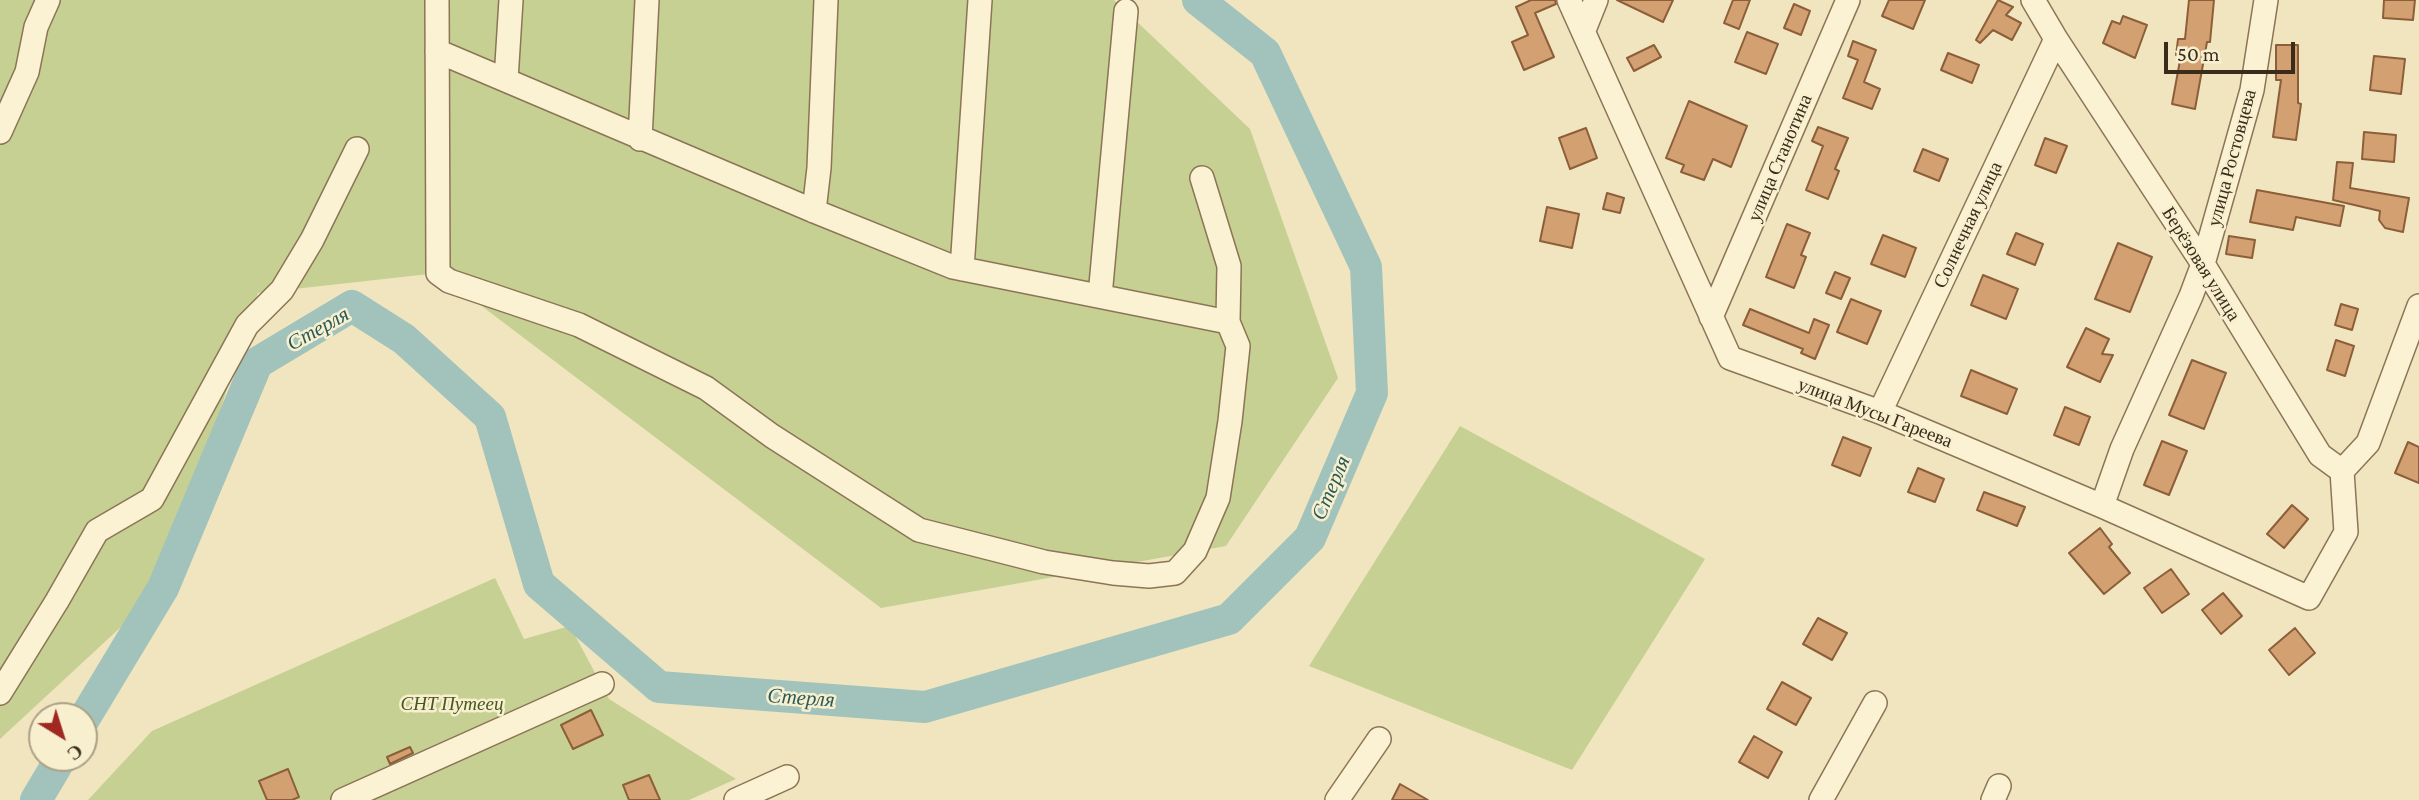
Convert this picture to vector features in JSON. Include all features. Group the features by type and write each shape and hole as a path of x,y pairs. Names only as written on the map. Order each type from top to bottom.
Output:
{"street":[{"path":"0,132 27,72 36,27 48,0"},
{"path":"437,0 438,273 449,281 579,326 706,388 772,436 919,530 1044,562 1125,574 1149,576 1175,573 1195,551 1218,498 1238,346 1228,322 1230,266 1202,178"},
{"path":"506,80 511,0"},
{"path":"640,139 647,0"},
{"path":"814,211 819,169 826,0"},
{"path":"962,269 980,0"},
{"name":"улица Мусы Гареева","path":"1569,0 1730,358 1881,412 2309,598 2346,532 2342,471"},
{"path":"1584,30 1596,0"},
{"name":"улица Станотина","path":"1711,317 1848,0"},
{"name":"улица Ростовцева","path":"2102,506 2122,449 2203,264 2252,90 2266,0"},
{"name":"Берёзовая улица","path":"2035,1 2056,39 2203,264 2320,455 2342,471"},
{"path":"1100,296 1126,11"},
{"name":"Солнечная улица","path":"1881,412 2056,39"},
{"path":"437,51 640,139 962,269 1228,322"},
{"path":"0,693 97,531 152,499 247,325 282,290 312,240 357,149"},
{"path":"2342,471 2368,443 2419,306"},
{"path":"343,800 602,684"},
{"path":"1821,800 1875,703"},
{"path":"1338,800 1379,739"},
{"path":"736,800 787,778"}],"green space":[{"path":"0,0 1114,0 1250,129 1338,378 1226,546 881,608 438,273 258,293 163,588 40,702 28,702 28,713 0,739"},
{"path":"1460,426 1705,559 1572,770 1309,666"},
{"name":"СНТ Путеец","path":"495,578 524,639 570,626 609,699 736,779 689,800 88,800 152,731"}],"building":[{"path":"1531,0 1555,0 1556,4 1535,13 1554,57 1524,70 1512,42 1528,35 1516,7"},
{"path":"1617,0 1673,0 1663,22"},
{"path":"1733,0 1750,0 1739,29 1724,23"},
{"path":"1889,0 1925,0 1913,29 1882,16"},
{"path":"1998,0 2013,7 2006,15 2021,23 2012,40 1993,30 1980,43 1976,40"},
{"path":"2189,0 2214,0 2210,42 2207,42 2195,109 2172,104 2181,55 2176,55 2178,39 2185,39"},
{"path":"2384,0 2415,0 2413,20 2383,18"},
{"path":"1794,4 1810,11 1801,35 1784,28"},
{"path":"2123,16 2147,25 2135,58 2103,43 2112,21 2120,24"},
{"path":"1747,32 1778,44 1766,74 1735,62"},
{"path":"1853,41 1876,50 1864,82 1880,89 1872,109 1843,98 1858,60 1848,56"},
{"path":"1654,45 1661,57 1634,71 1627,58"},
{"path":"2276,45 2298,45 2298,103 2301,104 2296,140 2273,137 2281,80 2276,80"},
{"path":"1948,53 1979,65 1972,83 1941,70"},
{"path":"2374,56 2405,59 2401,94 2370,90"},
{"path":"1689,101 1747,126 1731,167 1713,159 1704,180 1681,172 1684,165 1666,158"},
{"path":"1818,127 1848,138 1835,169 1839,171 1828,199 1806,190 1823,146 1812,141"},
{"path":"1586,128 1597,158 1570,169 1559,138"},
{"path":"2364,132 2396,135 2394,162 2362,159"},
{"path":"2045,138 2067,146 2056,173 2035,165"},
{"path":"1923,149 1948,159 1939,181 1914,171"},
{"path":"2337,162 2353,163 2350,188 2409,198 2403,232 2385,228 2379,220 2380,211 2333,200"},
{"path":"2257,190 2344,206 2340,226 2296,217 2293,230 2250,222"},
{"path":"1607,193 1624,198 1620,213 1603,209"},
{"path":"1547,207 1579,214 1572,248 1540,241"},
{"path":"1787,224 1810,233 1801,255 1806,257 1794,288 1766,277"},
{"path":"2016,233 2043,244 2035,265 2007,254"},
{"path":"1883,235 1916,248 1905,277 1871,264"},
{"path":"2229,236 2255,240 2252,258 2226,254"},
{"path":"2118,243 2152,257 2130,312 2095,299"},
{"path":"1835,272 1850,278 1841,299 1826,293"},
{"path":"1983,275 2018,289 2006,319 1971,305"},
{"path":"1851,299 1881,311 1867,344 1837,332"},
{"path":"2341,304 2358,309 2352,330 2335,325"},
{"path":"1750,309 1809,333 1814,319 1829,325 1815,359 1801,353 1803,349 1743,325"},
{"path":"2086,328 2109,339 2102,354 2113,355 2100,382 2067,367"},
{"path":"2336,340 2354,346 2345,376 2327,370"},
{"path":"2192,360 2226,373 2204,429 2169,415"},
{"path":"1971,370 2017,389 2007,414 1961,396"},
{"path":"2065,407 2090,417 2079,445 2054,435"},
{"path":"1843,437 1871,448 1860,476 1832,465"},
{"path":"2162,441 2187,451 2169,495 2144,485"},
{"path":"2408,442 2419,447 2419,483 2395,473"},
{"path":"1918,468 1944,479 1935,502 1908,492"},
{"path":"1984,492 2025,507 2017,526 1977,510"},
{"path":"2292,505 2308,519 2284,548 2267,534"},
{"path":"2100,528 2112,544 2109,547 2130,573 2104,594 2069,553"},
{"path":"2171,569 2189,594 2162,613 2144,588"},
{"path":"2223,593 2242,616 2221,634 2202,610"},
{"path":"1818,618 1847,633 1832,660 1803,644"},
{"path":"2295,628 2315,653 2289,675 2269,650"},
{"path":"1782,682 1811,698 1796,725 1767,709"},
{"path":"591,710 603,735 573,749 561,725"},
{"path":"1754,736 1782,752 1768,778 1739,762"},
{"path":"410,747 413,753 390,764 387,757"},
{"path":"288,769 299,797 292,800 267,800 259,781"},
{"path":"649,775 660,800 629,800 623,785"},
{"path":"1400,784 1428,800 1392,800"}],"waterway":[{"name":"Стерля","path":"94,702 163,588 257,363 352,306 404,339 490,417 539,584 659,687 925,707 1229,619 1310,538 1372,393 1366,267 1265,53 1198,0"},
{"name":"Стерля","path":"36,800 53,772"}]}
